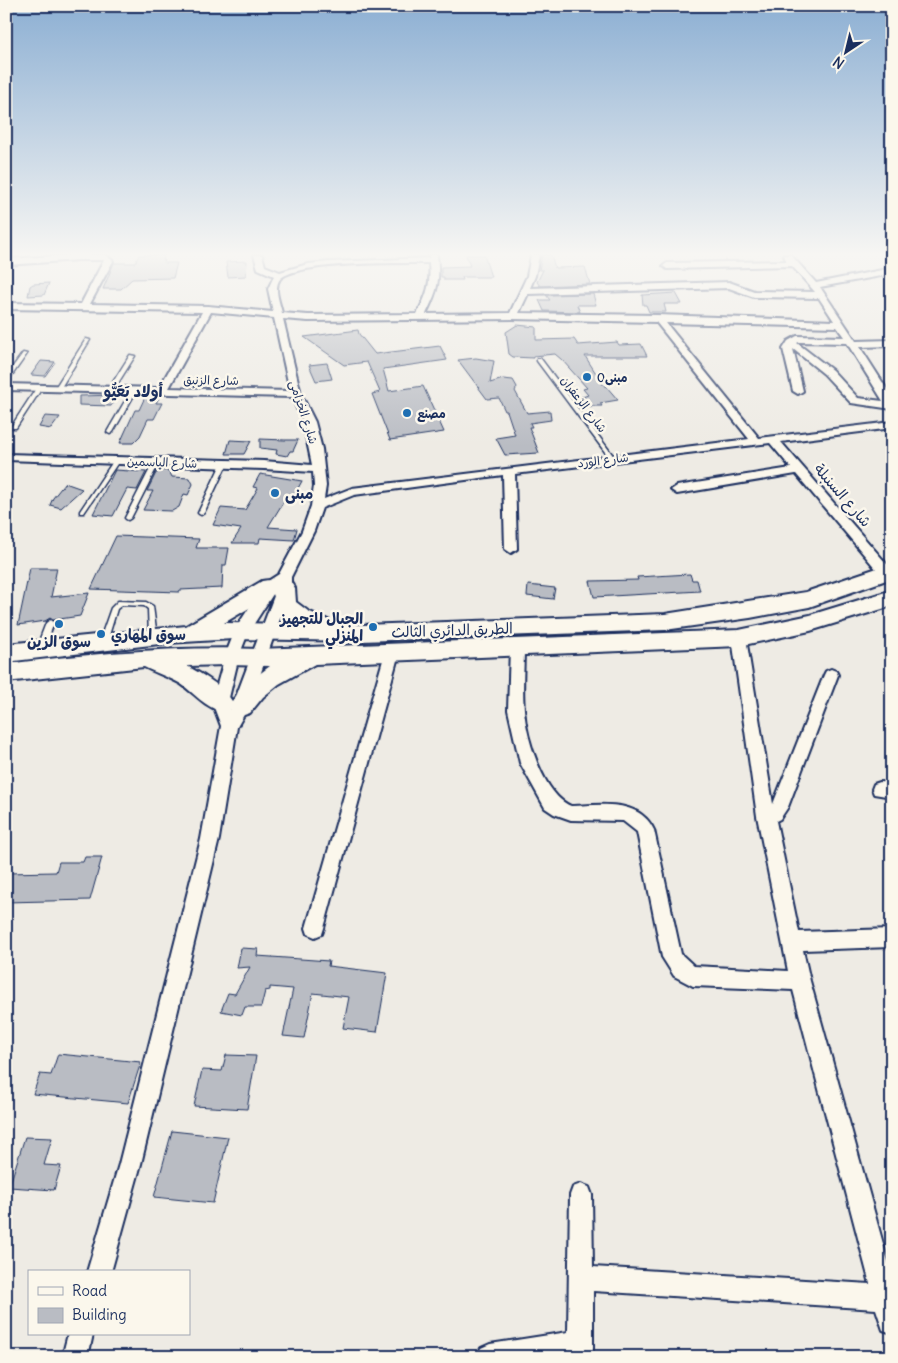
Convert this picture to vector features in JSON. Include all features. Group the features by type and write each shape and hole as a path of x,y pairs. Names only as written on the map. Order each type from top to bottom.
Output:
{"main road":[{"name":"الطريق الدائري الثالث","path":"6,652 190,634 335,632 665,622 750,610 809,599 889,571"},
{"path":"190,634 279,584 286,604 294,612 335,632"},
{"name":"الطريق الدائري الثالث","path":"6,673 126,659 328,656 739,638 810,622 892,598"},
{"path":"126,659 146,661 170,668 230,704 249,695 282,670 300,662 328,656"}],"street":[{"path":"162,391 203,319"},
{"name":"شارع الخزامى","path":"279,584 302,544 317,506 320,486 316,449 309,422 296,394 280,319"},
{"path":"657,319 757,442"},
{"path":"676,319 840,324"},
{"path":"837,319 892,406"},
{"path":"798,391 788,349 791,343 798,340 892,343"},
{"path":"791,343 828,372 856,401 892,406"},
{"name":"شارع الزنبق","path":"6,387 296,394"},
{"name":"شارع الورد","path":"317,506 352,492 509,471 892,425"},
{"name":"شارع السنبلة","path":"773,440 889,571"},
{"name":"شارع الياسمين","path":"6,457 318,469"},
{"path":"677,490 800,470"},
{"path":"509,471 511,549"},
{"path":"320,486 352,492"},
{"path":"100,1270 130,1164 208,848 223,770 229,726 232,656 241,632 279,584"},
{"path":"230,704 258,658 267,632 279,584"},
{"path":"739,638 766,816 800,981 892,1322"},
{"path":"517,647 516,710 528,763 551,803 560,809 571,813 610,812 627,814 641,824 645,830 672,957 678,966 684,972 694,976 800,981"},
{"path":"315,928 392,653"},
{"path":"766,816 774,814 780,807 831,675"},
{"path":"793,941 892,938"},
{"path":"490,1357 580,1350 581,1195"},
{"path":"581,1278 885,1297"},
{"path":"75,1357 81,1336"}],"lane":[{"path":"58,388 88,340"},
{"path":"6,380 25,354"},
{"path":"111,390 132,356"},
{"name":"شارع الزعفران","path":"539,360 613,459"},
{"path":"14,427 39,388"},
{"path":"110,432 134,390"},
{"path":"82,512 116,461"},
{"path":"128,518 156,463"},
{"path":"201,513 224,464"},
{"path":"102,643 114,608 120,603 146,604 151,608 153,637"},
{"path":"40,649 50,623"}],"building":[{"path":"517,325 536,327 536,340 574,339 578,345 617,342 619,345 641,344 647,356 585,356 604,386 618,400 600,403 602,406 578,406 574,400 588,395 583,389 587,388 555,354 533,356 533,358 513,357 509,354 506,332"},
{"path":"358,330 375,354 440,346 447,360 383,369 389,391 423,386 444,432 390,440 372,394 380,392 367,362 344,365 304,337"},
{"path":"476,358 494,361 490,383 503,379 513,380 517,387 515,391 527,413 550,411 551,420 530,423 532,427 529,427 539,453 505,455 496,438 515,435 507,411 505,411 499,398 487,399 458,360"},
{"path":"41,361 55,362 45,376 31,375"},
{"path":"327,363 332,379 316,381 309,365"},
{"path":"118,395 111,406 79,405 79,396"},
{"path":"146,395 160,396 156,403 162,403 154,419 148,419 140,436 133,443 120,443 135,410 139,410"},
{"path":"45,416 60,417 51,429 39,427"},
{"name":"مبنى","path":"260,439 298,440 293,451 290,451 287,456 276,454 277,450 260,448"},
{"path":"230,440 251,441 244,454 226,454"},
{"path":"115,470 146,472 137,490 127,489 113,516 93,514"},
{"path":"163,470 169,471 172,477 190,478 193,484 188,495 184,494 179,507 172,511 143,510 153,491 147,491 156,473"},
{"path":"260,474 302,481 291,501 284,501 268,527 297,529 294,540 260,538 259,543 232,543 241,529 213,525 221,508 245,510 258,488 253,487"},
{"path":"65,483 82,489 61,508 50,505 53,498"},
{"path":"116,536 199,539 196,548 229,548 226,565 223,565 222,588 180,590 179,592 91,589"},
{"path":"30,568 57,568 51,597 89,593 80,616 53,620 50,618 45,621 18,625"},
{"path":"690,574 692,580 697,580 700,591 594,597 590,581 638,580 637,577"},
{"path":"528,585 555,588 553,599 527,596"},
{"path":"85,857 102,857 90,900 6,902 6,873 56,872 59,862 83,862"},
{"path":"241,948 258,949 257,956 329,961 328,966 387,973 377,1032 343,1028 349,997 313,993 304,1038 283,1036 293,989 270,987 270,990 265,991 261,1007 245,1007 242,1015 221,1011 228,993 235,994 250,967 237,968"},
{"path":"58,1054 141,1062 128,1103 33,1094 40,1074 51,1075"},
{"path":"226,1055 256,1056 247,1109 194,1106 202,1070 222,1071"},
{"path":"172,1131 228,1137 213,1203 154,1197"},
{"path":"25,1137 52,1138 44,1165 61,1166 54,1190 9,1187"}],"place":[{"name":"مبنى0","path":"587,377"},
{"name":"مصنع","path":"407,413"},
{"name":"مبنى","path":"275,493"},
{"name":"سوق الزين","path":"59,624"},
{"name":"الجبال للتجهيز المنزلي","path":"373,627"},
{"name":"سوق المهاري","path":"101,634"}],"district":[{"name":"أولاد بَعَيُّو","path":"133,391"}]}
